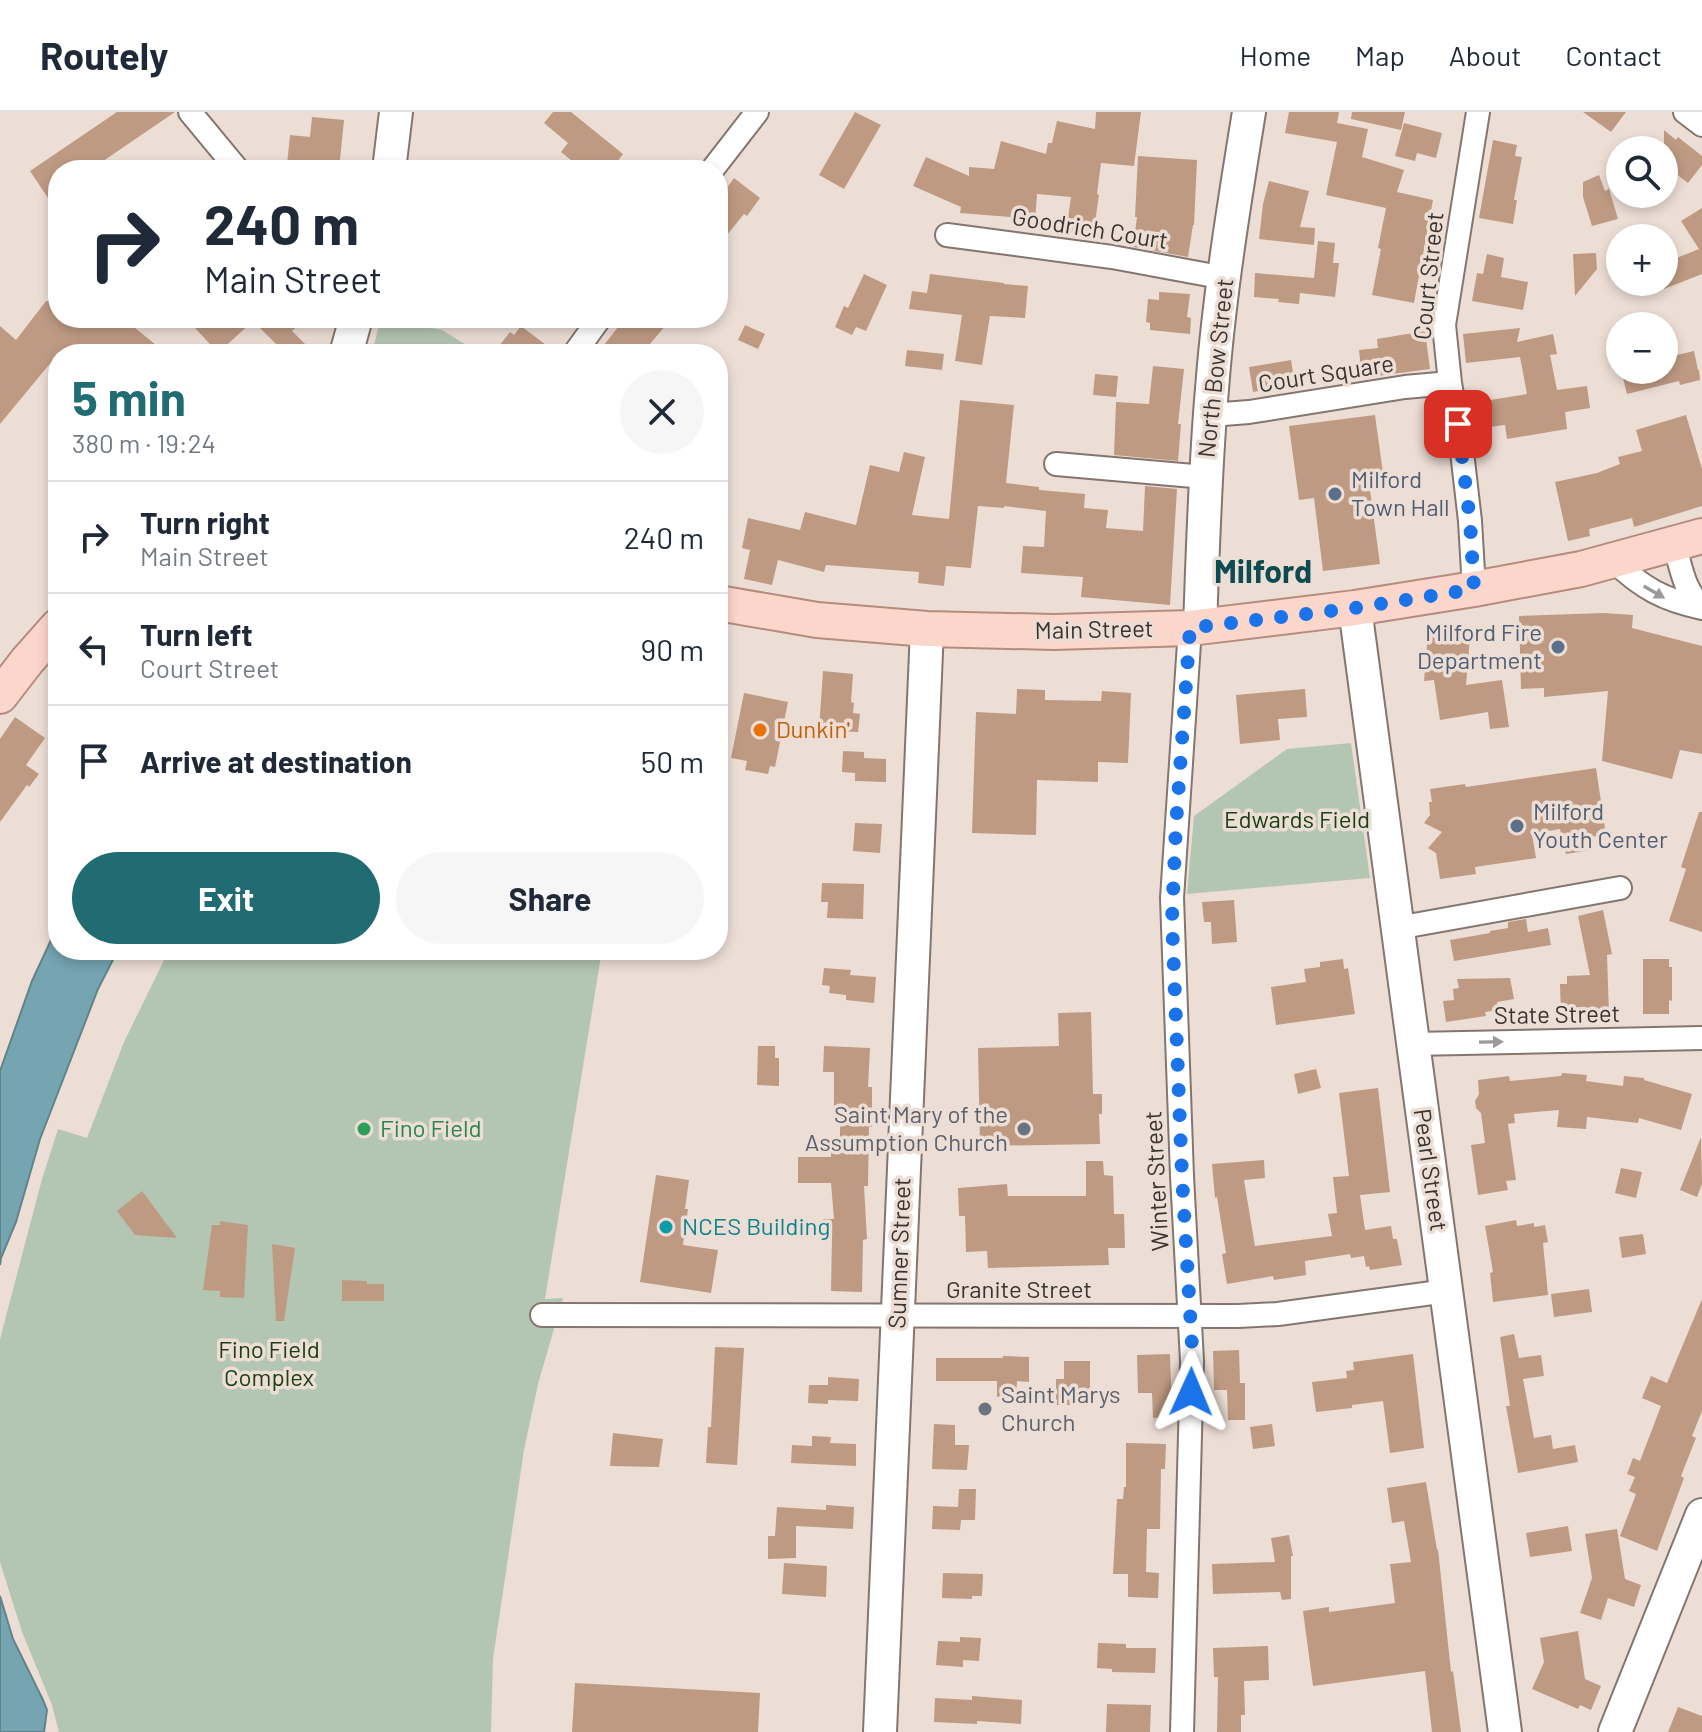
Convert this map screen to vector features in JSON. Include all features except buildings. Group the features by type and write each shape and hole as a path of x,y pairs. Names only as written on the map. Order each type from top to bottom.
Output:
{"main road":[{"name":"Main Street","path":"728,605 817,620 927,629 1054,632 1195,627 1355,608 1474,589 1614,561 1688,540"},
{"path":"0,696 48,637"}],"street":[{"path":"190,112 230,160"},
{"path":"390,160 396,112"},
{"path":"720,160 757,112"},
{"name":"North Bow Street","path":"1195,627 1210,415 1225,278 1249,112"},
{"name":"Court Street","path":"1474,589 1470,521 1444,325 1478,112"},
{"path":"1685,112 1702,125"},
{"name":"Goodrich Court","path":"947,235 1112,257 1225,278"},
{"name":"Court Square","path":"1210,415 1450,383"},
{"path":"1056,464 1205,477"},
{"path":"1688,540 1688,590 1702,607"},
{"path":"1614,561 1660,596 1702,607"},
{"name":"Pearl Street","path":"1355,608 1505,1732"},
{"name":"Winter Street","path":"1182,1732 1192,1361 1172,909 1195,627"},
{"name":"Sumner Street","path":"880,1732 927,629"},
{"path":"1397,928 1620,888"},
{"name":"State Street","path":"1413,1044 1701,1033"},
{"name":"Granite Street","path":"542,1315 1278,1314 1447,1291"},
{"path":"1615,1732 1702,1515"}],"green space":[{"path":"378,328 431,328 442,330 465,344 374,344"},
{"name":"Edwards Field","path":"1351,743 1370,878 1187,894 1194,816 1287,749"},
{"name":"Fino Field Complex","path":"164,960 600,960 545,1299 563,1298 538,1384 524,1450 493,1659 491,1732 59,1732 0,1562 0,1339 58,1129 87,1138 124,1042"}],"water":[{"path":"48,947 48,960 113,960 98,989 40,1139 0,1265 0,1071 32,981"},
{"path":"0,1596 13,1639 47,1710 44,1732 0,1732"}],"place":[{"name":"Milford Town Hall","path":"1335,494"},
{"name":"Milford Fire Department","path":"1558,647"},
{"name":"Dunkin'","path":"760,730"},
{"name":"Milford Youth Center","path":"1517,826"},
{"name":"Fino Field","path":"364,1129"},
{"name":"Saint Mary of the Assumption Church","path":"1024,1129"},
{"name":"NCES Building","path":"666,1227"},
{"name":"Saint Marys Church","path":"985,1409"}],"district":[{"name":"Milford","path":"1263,572"}],"route":[{"path":"1191,1392 1192,1346 1172,919 1190,628 1355,608 1474,589 1470,521 1458,424"}]}
